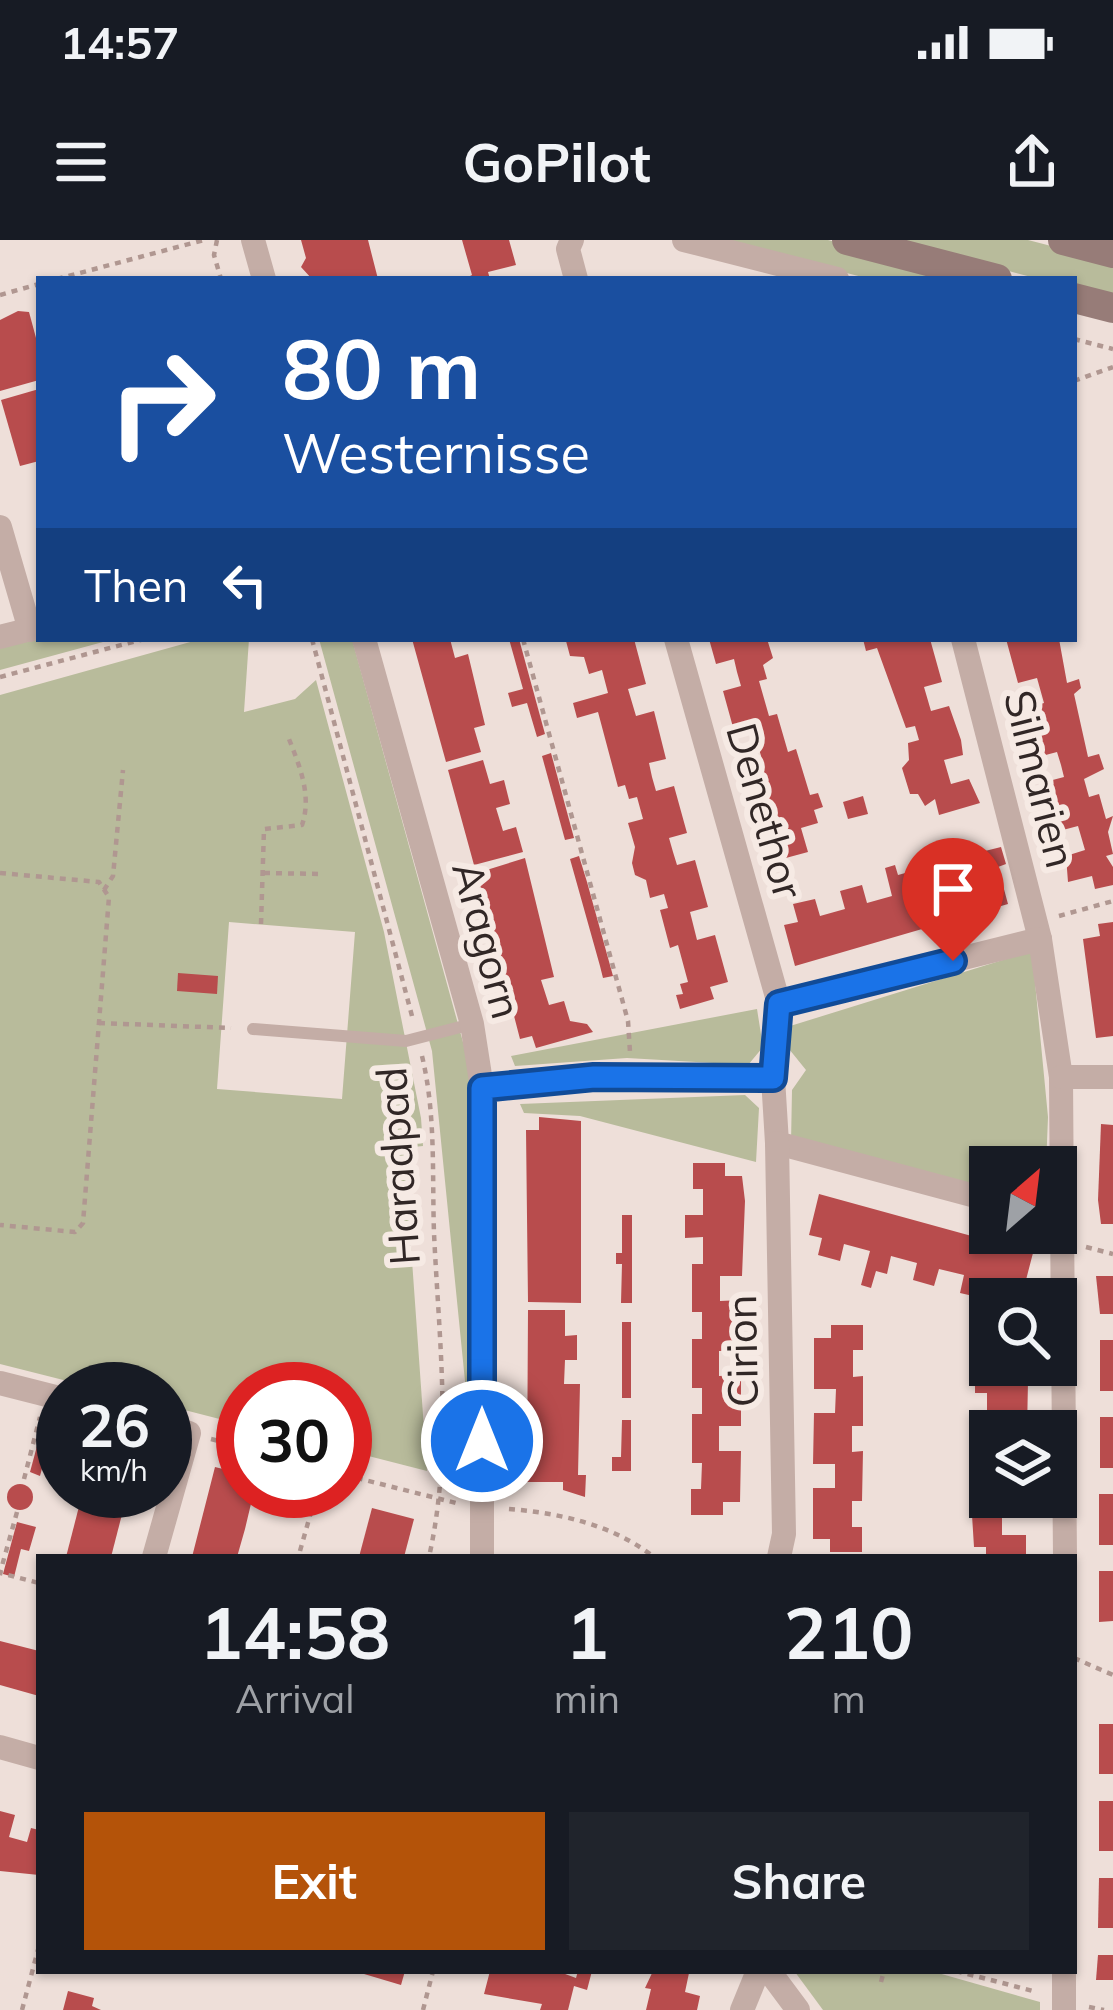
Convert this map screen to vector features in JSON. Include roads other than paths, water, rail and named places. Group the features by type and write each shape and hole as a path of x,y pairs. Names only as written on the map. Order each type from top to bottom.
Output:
{"main road":[{"path":"847,240 985,276"},
{"path":"1063,240 1113,253"},
{"path":"1077,299 1113,308"}],"street":[{"path":"253,240 263,276"},
{"path":"572,240 568,249 575,276"},
{"path":"684,240 825,276"},
{"path":"0,526 34,628 0,637"},
{"name":"Aragorn","path":"365,642 472,1024 482,1088 482,1554"},
{"name":"Denethor","path":"677,642 779,1004"},
{"name":"Silmarien","path":"964,642 1038,931 1061,1077 1060,1146"},
{"path":"779,1004 1038,931"},
{"name":"Cirion","path":"779,1004 773,1078 784,1534 780,1554"},
{"path":"482,1088 632,1076 773,1078"},
{"path":"1061,1077 1113,1077"},
{"path":"777,1143 969,1194"},
{"name":"Silmarien","path":"1060,1254 1065,1554"},
{"path":"0,1383 36,1392"},
{"path":"155,1554 161,1518"},
{"path":"0,1748 36,1756"},
{"path":"742,2010 757,1974"},
{"path":"771,1974 798,2010"},
{"path":"1064,1974 1064,2005"}],"lane":[{"path":"254,1029 418,1039 472,1024"}]}
